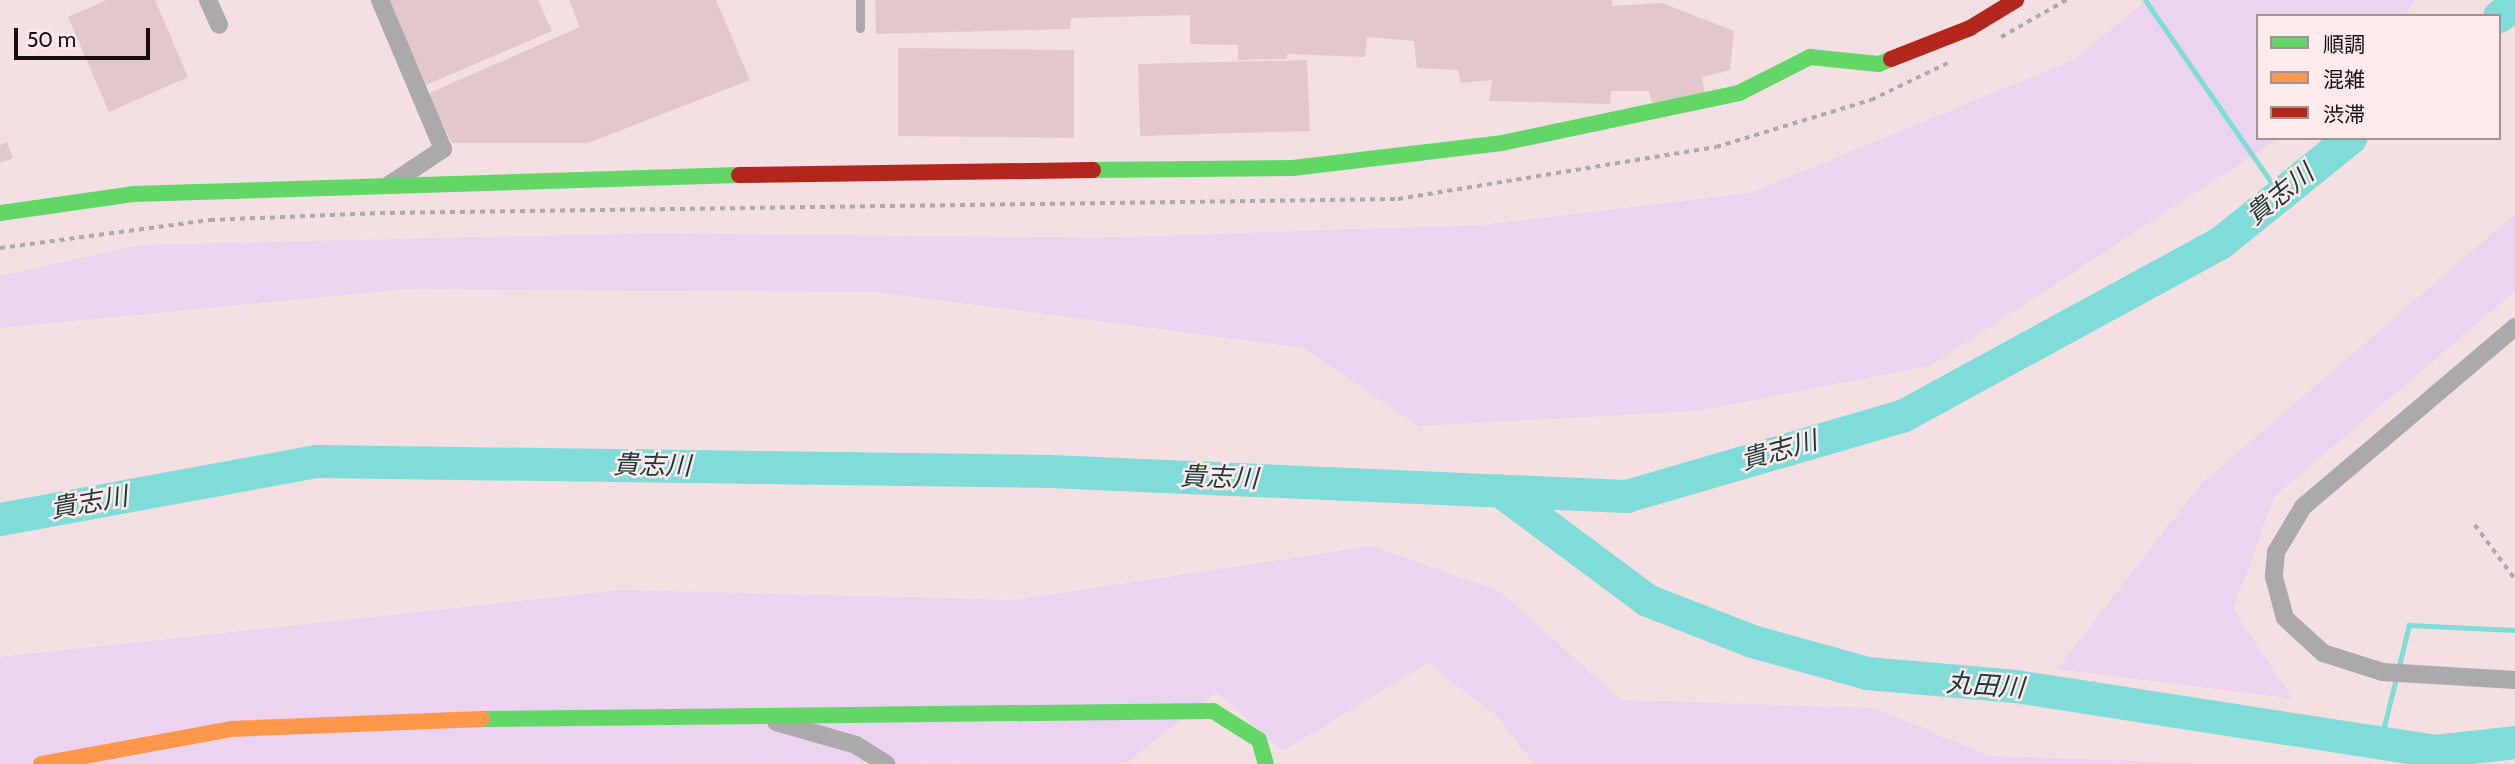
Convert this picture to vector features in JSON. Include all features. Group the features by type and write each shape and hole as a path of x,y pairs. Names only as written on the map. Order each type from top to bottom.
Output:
{"street":[{"path":"208,0 219,25"},
{"path":"380,0 443,149 383,189"},
{"path":"0,213 133,194 383,189 787,173 1293,168 1502,143 1628,117 1739,93 1810,57 1879,64 1970,28 2016,0"},
{"path":"2515,327 2303,507 2276,552 2274,577 2285,618 2323,653 2383,672 2515,680"},
{"path":"41,764 231,729 372,720 1213,711 1258,740 1266,764"},
{"path":"767,717 856,745 887,764"}],"lane":[{"path":"860,0 860,28"}],"path":[{"path":"2474,525 2515,579"}],"shaded area":[{"path":"2147,0 2415,0 2406,14 2256,14 2256,140 2276,140 1930,366 1697,411 1418,426 1304,348 876,292 408,289 0,328 0,276 139,245 658,233 1095,238 1482,225 1750,193 2075,59"},
{"path":"2515,214 2515,291 2275,496 2233,609 2293,699 2057,669 2200,485"},
{"path":"1372,546 1499,591 1622,700 1875,708 1989,756 2225,764 1534,764 1498,717 1428,663 1283,751 1217,692 1126,763 0,764 0,657 622,590 1014,600"}],"building":[{"path":"107,0 155,0 188,77 109,112 68,17"},
{"path":"389,0 538,0 552,31 426,85"},
{"path":"569,0 716,0 750,80 588,143 452,143 427,94 580,27"},
{"path":"875,0 1612,0 1612,6 1662,3 1734,31 1730,70 1702,77 1705,93 1652,103 1649,91 1611,91 1610,104 1489,101 1492,80 1461,83 1458,70 1417,68 1414,41 1367,37 1365,57 1287,54 1287,59 1238,60 1238,45 1190,44 1190,15 1071,18 1070,29 876,34"},
{"path":"898,48 1074,50 1074,138 898,136"},
{"path":"1307,60 1310,131 1140,136 1138,64"},
{"path":"7,142 13,158 0,163 0,145"}],"waterway":[{"path":"2145,0 2280,195"},
{"name":"貴志川","path":"2501,14 2515,3"},
{"name":"貴志川","path":"0,519 316,461 1050,471 1626,496 1902,416 2221,242 2348,140"},
{"name":"丸田川","path":"1499,490 1647,600 1752,641 1867,673 2015,686 2436,751 2515,742"},
{"path":"2380,743 2409,625 2515,630"}],"traffic: fast":[{"path":"1093,170 1293,168 1502,143 1739,93 1810,57 1879,64 1891,59"},
{"path":"0,213 133,194 739,175"},
{"path":"482,719 1213,711 1259,740 1266,764"}],"traffic: slow":[{"path":"41,764 231,729 482,719"}],"traffic: jam":[{"path":"1891,59 1970,28 2016,0"},
{"path":"739,175 1093,170"}]}
